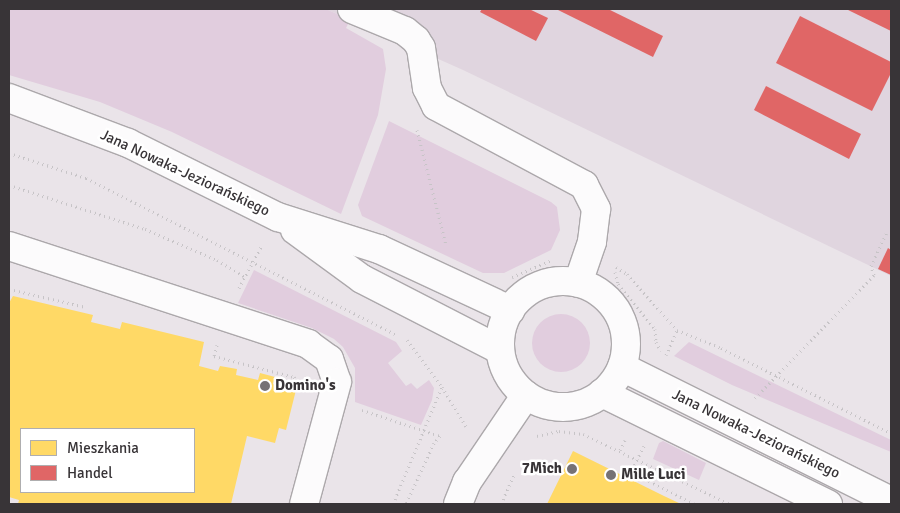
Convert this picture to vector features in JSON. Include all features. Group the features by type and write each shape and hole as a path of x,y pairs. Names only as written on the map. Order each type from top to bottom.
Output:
{"street":[{"path":"352,9 406,31 421,48 427,88 436,106 584,185 596,209 592,242 578,283"},
{"name":"Jana Nowaka-Jeziorańskiego","path":"9,98 128,143 278,217 379,249 510,310"},
{"name":"Jana Nowaka-Jeziorańskiego","path":"278,217 362,279 500,350"},
{"path":"9,246 308,344 329,359 337,382 304,504"},
{"path":"559,281 578,283 602,295 619,315 625,332 622,367 602,394 588,402 556,407 526,395 513,383 504,367 500,350 502,329 510,310 523,295 540,285 559,281"},
{"name":"Jana Nowaka-Jeziorańskiego","path":"622,367 891,501"},
{"name":"Jana Nowaka-Jeziorańskiego","path":"602,394 828,504"},
{"path":"458,504 492,444 526,395"}],"path":[{"path":"417,130 447,248"},
{"path":"9,153 86,178 252,264 409,341 442,387 468,430 508,452 536,436 559,431 583,434 730,504"},
{"path":"9,185 145,229 217,260 245,277"},
{"path":"753,401 874,275 871,266 887,232"},
{"path":"236,293 261,247"},
{"path":"614,266 627,274 677,330 777,376 891,433"},
{"path":"654,383 677,330"},
{"path":"393,504 442,387"},
{"path":"352,407 440,436 434,442 406,504"},
{"path":"620,450 640,413"},
{"path":"501,504 514,475"}],"shaded area":[{"path":"9,9 326,9 350,20 346,28 383,49 386,69 378,115 341,214 172,132 100,102 9,75"},
{"path":"326,9 891,9 891,276 463,70"},
{"path":"389,121 551,202 557,207 560,230 551,250 504,273 483,273 362,216 358,205"},
{"path":"254,270 396,342 402,351 388,363 406,386 411,383 417,389 429,380 434,388 432,400 421,425 355,402 355,368 343,347 334,339 312,328 238,303"},
{"path":"561,314 577,319 585,327 590,343 585,359 577,367 561,372 545,367 537,359 532,343 537,327 545,319"},
{"path":"689,342 891,440 891,452 732,385 674,356"},
{"path":"663,441 706,463 699,480 653,459 659,443"}],"building: Mieszkania":[{"path":"13,296 93,315 91,322 120,329 122,322 204,342 199,366 218,371 220,366 237,369 236,375 258,380 260,373 275,377 273,384 296,390 286,430 279,428 275,443 247,436 231,504 18,504 19,500 9,497 9,303"},
{"path":"573,451 664,496 681,504 547,504"}],"building: Handel":[{"path":"482,9 529,9 548,18 536,41 480,12"},
{"path":"556,9 608,9 663,36 653,57"},
{"path":"846,9 891,9 891,31"},
{"path":"800,16 891,62 891,73 872,111 776,63"},
{"path":"766,86 861,134 849,159 754,110"},
{"path":"888,248 891,250 891,275 878,269"}],"place":[{"name":"Domino's","path":"265,386"},
{"name":"7Mich","path":"572,469"},
{"name":"Mille Luci","path":"611,475"}]}
